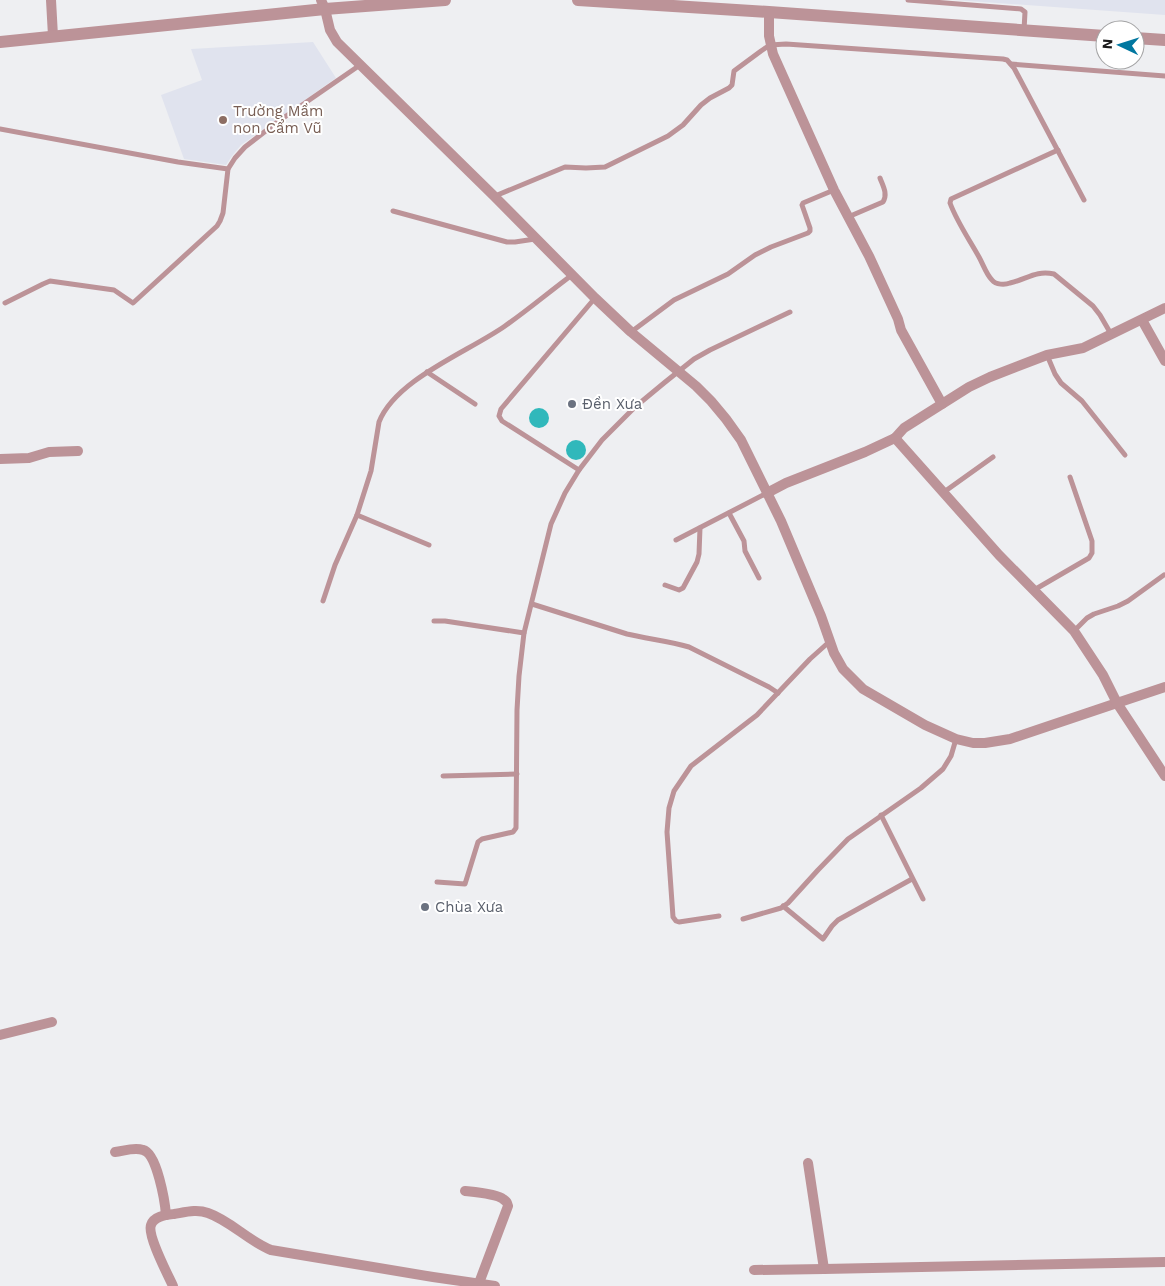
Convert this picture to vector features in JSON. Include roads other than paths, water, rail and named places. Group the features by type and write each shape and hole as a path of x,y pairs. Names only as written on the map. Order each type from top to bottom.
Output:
{"street":[{"path":"51,0 53,36"},
{"path":"0,42 323,5 445,0"},
{"path":"578,0 769,15 1095,35"},
{"path":"323,5 330,30 337,42 595,298 712,401 741,440 781,521 818,607 834,653 843,669 863,689 925,725 956,739 985,743 1010,739 1165,687"},
{"path":"769,15 770,41 773,54 834,190 898,319 901,330 942,404"},
{"path":"1145,39 1165,40"},
{"path":"767,493 786,483 895,438 904,428 990,376 1047,355 1083,348 1165,308"},
{"path":"1142,320 1165,361"},
{"path":"895,438 999,555 1074,631 1103,675 1117,703 1165,776"},
{"path":"0,459 29,458 49,452 78,450"},
{"path":"0,1035 52,1022"},
{"path":"115,1152 136,1149 148,1153 161,1184 165,1199 166,1216"},
{"path":"808,1163 824,1269"},
{"path":"465,1191 502,1198 508,1206 479,1284"},
{"path":"172,1286 150,1235 151,1225 157,1218 196,1210 208,1213 225,1222 259,1246 271,1250 495,1286"},
{"path":"754,1270 1165,1262"}],"lane":[{"path":"908,0 1021,9 1025,12 1024,30"},
{"path":"494,196 565,167 605,167 668,136 683,125 701,105 729,88 732,85 734,71 761,51 770,41 786,44 1002,59 1011,64 1165,76"},
{"path":"1011,64 1084,200"},
{"path":"5,303 50,281 114,290 132,303 217,226 224,206 228,169 246,146 360,65"},
{"path":"0,129 178,162 228,169"},
{"path":"1058,150 951,199 950,203 992,281 997,284 1009,284 1039,273 1047,272 1054,274 1093,306 1111,335"},
{"path":"848,217 883,202 886,194 880,178"},
{"path":"632,332 674,300 728,274 771,247 808,233 810,228 802,205 803,203 834,190"},
{"path":"392,210 507,242 536,239"},
{"path":"323,602 336,565 358,515 371,471 378,422 381,416 407,386 504,326 572,275"},
{"path":"579,470 502,421 499,416 501,409 595,298"},
{"path":"437,882 464,884 478,842 482,839 512,832 516,828 517,710 524,633 551,524 565,493 579,470 602,440 635,407 694,359 790,312"},
{"path":"1047,355 1061,383 1082,401 1125,455"},
{"path":"427,372 475,404"},
{"path":"943,492 993,456"},
{"path":"1034,590 1089,558 1092,553 1092,541 1070,477"},
{"path":"676,540 767,493"},
{"path":"729,513 744,541 745,551 760,578"},
{"path":"358,515 429,545"},
{"path":"665,586 680,590 683,588 699,554 700,528"},
{"path":"1074,631 1087,618 1123,604 1164,575"},
{"path":"532,604 627,634 689,647 778,693"},
{"path":"434,621 524,633"},
{"path":"719,916 679,922 674,919 667,832 669,808 674,791 691,766 757,715 810,658 829,642"},
{"path":"742,919 781,908 788,903 848,839 921,788 943,769 951,756 956,739"},
{"path":"443,776 517,774"},
{"path":"881,815 922,899"},
{"path":"783,906 823,938 838,920 912,879"}],"water":[{"path":"539,408 546,411 549,418 546,425 539,428 532,425 529,418 532,411"},
{"path":"576,440 583,443 586,450 583,457 576,460 569,457 566,450 569,443"}],"place":[{"name":"Trường Mầm non Cẩm Vũ","path":"223,120"},
{"name":"Đền Xưa","path":"572,404"},
{"name":"Chùa Xưa","path":"425,907"}]}
